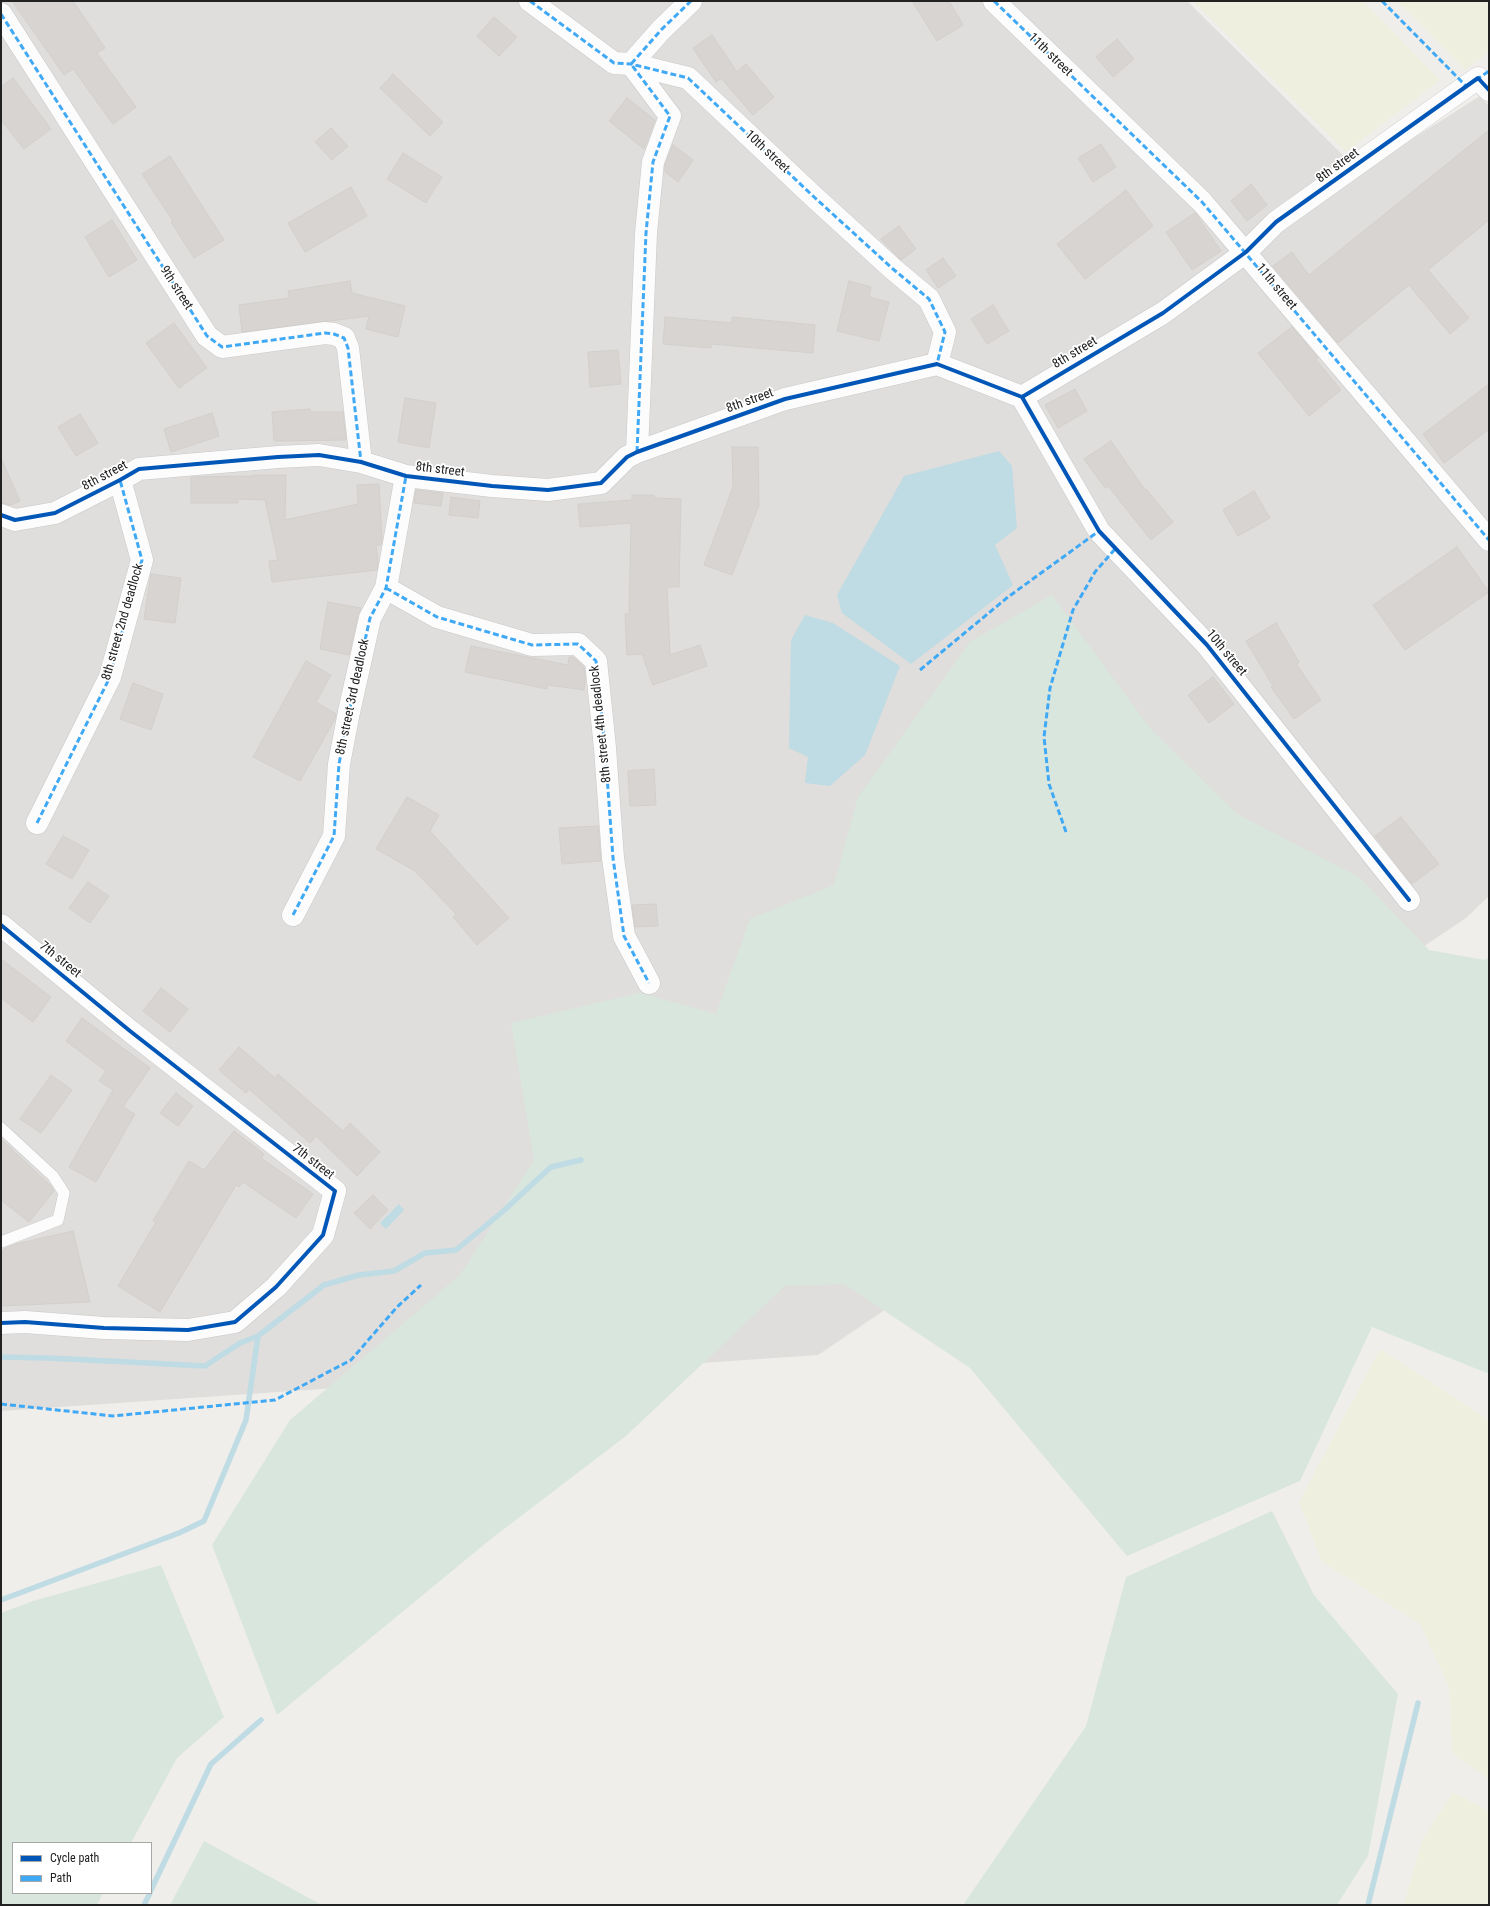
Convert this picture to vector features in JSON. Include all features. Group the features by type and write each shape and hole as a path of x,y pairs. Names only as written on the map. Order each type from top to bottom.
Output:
{"street":[{"name":"10th street","path":"530,1 614,63 631,64 688,78 813,196 893,269 929,299 945,332 938,364"},
{"path":"637,452 646,233 652,162 670,116 631,64 661,30 691,1"},
{"name":"11th street","path":"994,1 1202,202 1489,540"},
{"name":"9th street","path":"1,14 207,336 222,347 325,333 334,334 344,338 348,348 361,462"},
{"name":"8th street","path":"1022,396 1163,313 1246,252 1276,222 1484,84"},
{"path":"938,364 1022,396"},
{"name":"8th street","path":"1,515 15,520 55,513 140,469 169,465 319,455 361,462 406,476 492,486 548,490 601,484 627,457 637,452 785,399 938,364"},
{"name":"10th street","path":"1022,396 1099,531 1207,645 1409,900"},
{"name":"8th street 3rd deadlock","path":"293,915 334,836 339,764 349,712 370,618 386,588 406,476"},
{"name":"8th street 2nd deadlock","path":"37,822 110,677 142,560 120,480"},
{"name":"8th street 4th deadlock","path":"386,588 437,617 532,645 578,644 596,661 605,748 613,858 624,936 649,983"},
{"name":"7th street","path":"1,925 130,1031 335,1191 324,1234 276,1287 235,1322 188,1330 104,1328 25,1322 1,1322"}],"lane":[{"path":"1,1128 53,1176 64,1193 58,1220 1,1242"}],"shaded area":[{"path":"1,1 1187,1 1360,172 1480,96 1489,106 1489,896 1466,918 818,1355 1,1411"},
{"path":"1052,595 1149,727 1237,814 1359,877 1429,950 1485,960 1489,957 1489,1371 1487,1373 1372,1327 1300,1481 1127,1556 970,1368 844,1284 785,1286 626,1436 491,1539 277,1715 212,1545 290,1420 460,1275 534,1160 511,1023 640,993 716,1014 750,919 834,885 858,797 970,642"},
{"path":"1272,1511 1314,1595 1398,1694 1368,1856 1337,1905 963,1905 1086,1726 1126,1577"},
{"path":"161,1565 224,1717 177,1758 132,1842 12,1842 12,1894 102,1894 97,1905 1,1905 1,1613 33,1601"},
{"path":"204,1841 322,1905 170,1905"}],"green space":[{"path":"1193,1 1363,1 1440,80 1346,152"},
{"path":"1397,1 1489,1 1489,52 1465,70"},
{"path":"1380,1349 1489,1420 1489,1780 1452,1753 1449,1687 1420,1624 1322,1562 1299,1502"},
{"path":"1453,1792 1489,1811 1489,1905 1404,1905 1422,1840"}],"water":[{"path":"999,451 1012,466 1017,528 995,545 1013,585 911,664 842,613 837,595 904,476"},
{"path":"805,615 833,623 900,666 865,755 830,786 805,783 808,757 789,748 791,640"},
{"path":"399,1204 404,1210 386,1229 380,1223"}],"building":[{"path":"12,1 73,1 105,48 97,53 136,107 113,124 73,69 64,75"},
{"path":"912,1 949,1 963,25 937,41"},
{"path":"494,17 517,37 499,56 477,36"},
{"path":"712,35 737,72 746,64 774,97 753,115 721,78 716,82 693,48"},
{"path":"1117,39 1134,59 1113,77 1096,57"},
{"path":"393,74 443,122 430,136 380,88"},
{"path":"13,78 51,129 24,149 1,120 1,87"},
{"path":"627,98 655,120 644,149 609,121"},
{"path":"331,128 348,146 332,160 315,142"},
{"path":"1489,130 1489,220 1428,270 1469,318 1450,334 1409,285 1338,343 1273,266 1292,252 1309,275"},
{"path":"1101,144 1116,167 1093,182 1078,158"},
{"path":"673,145 693,160 678,182 665,172 665,165"},
{"path":"403,153 442,177 426,203 387,179"},
{"path":"170,156 224,240 194,258 171,222 173,221 142,174"},
{"path":"1251,184 1267,205 1247,221 1231,201"},
{"path":"351,187 367,216 305,252 288,223"},
{"path":"1126,190 1153,226 1085,279 1057,244"},
{"path":"1195,213 1221,251 1192,270 1166,232"},
{"path":"112,220 137,260 109,277 85,237"},
{"path":"899,226 916,249 901,260 881,239"},
{"path":"943,258 956,276 938,288 926,270"},
{"path":"350,281 352,293 405,306 398,337 366,329 369,316 242,332 239,305 289,298 288,291"},
{"path":"849,281 871,287 869,297 889,302 879,341 837,331"},
{"path":"993,305 1009,331 987,344 971,319"},
{"path":"665,317 732,323 732,317 815,325 813,353 711,344 711,348 663,344"},
{"path":"174,323 207,368 179,388 146,343"},
{"path":"1292,327 1318,358 1316,360 1341,390 1309,416 1258,353"},
{"path":"618,350 621,384 590,387 588,352"},
{"path":"1489,384 1489,429 1444,463 1423,434"},
{"path":"1075,389 1087,411 1058,428 1045,405"},
{"path":"405,398 436,403 429,448 398,442"},
{"path":"310,409 311,412 343,412 346,440 274,441 272,412"},
{"path":"212,413 219,436 171,452 164,429"},
{"path":"80,414 98,443 76,456 58,427"},
{"path":"1111,441 1145,490 1146,489 1173,522 1151,540 1108,486 1105,488 1084,459"},
{"path":"732,447 758,447 759,505 732,575 704,565 733,487"},
{"path":"1,458 20,501 11,505 1,503"},
{"path":"286,475 285,520 358,504 357,485 379,484 382,540 381,545 376,545 378,562 377,570 272,582 269,561 278,560 265,500 238,499 238,503 191,503 191,477"},
{"path":"416,490 443,493 441,506 414,503"},
{"path":"1254,491 1270,518 1238,536 1223,510"},
{"path":"632,495 654,495 654,498 681,499 679,587 667,587 670,655 700,645 707,666 653,685 642,654 627,655 625,614 629,614 631,523 580,527 578,504 632,500"},
{"path":"451,497 480,501 478,518 449,515"},
{"path":"1457,547 1489,592 1405,650 1373,605"},
{"path":"151,574 181,578 175,623 144,619"},
{"path":"328,602 361,608 349,655 320,649"},
{"path":"1276,623 1299,662 1296,664 1321,700 1294,719 1271,687 1273,686 1246,641"},
{"path":"471,646 568,665 569,657 573,657 584,667 584,690 548,685 547,689 465,672"},
{"path":"306,661 331,675 316,702 336,714 335,719 300,781 253,757"},
{"path":"1213,677 1234,704 1209,723 1188,695"},
{"path":"133,683 163,694 151,730 120,719"},
{"path":"654,769 656,805 630,806 628,771"},
{"path":"407,797 439,815 430,831 509,918 477,945 453,917 456,914 415,871 376,849"},
{"path":"1401,817 1439,864 1412,884 1375,836"},
{"path":"598,826 601,861 562,864 559,828"},
{"path":"63,836 89,850 72,879 46,864"},
{"path":"88,882 109,896 90,923 69,908"},
{"path":"656,904 658,926 635,927 632,905"},
{"path":"1,959 51,997 33,1022 1,998"},
{"path":"161,988 188,1009 170,1032 143,1011"},
{"path":"82,1018 150,1068 123,1107 135,1114 96,1182 69,1167 113,1090 99,1081 106,1071 66,1041"},
{"path":"239,1047 275,1078 278,1074 343,1131 350,1123 380,1152 357,1176 316,1136 310,1143 249,1089 246,1093 219,1070"},
{"path":"51,1075 72,1090 41,1133 20,1119"},
{"path":"176,1093 193,1106 178,1126 160,1113"},
{"path":"234,1131 264,1154 261,1158 313,1194 296,1218 243,1182 239,1187 236,1185 160,1312 118,1286 156,1222 153,1221 189,1161 204,1170"},
{"path":"1,1139 51,1186 54,1191 29,1222 1,1200"},
{"path":"373,1195 388,1210 370,1229 354,1213"},
{"path":"73,1231 90,1302 1,1306 1,1257 4,1249 16,1244"}],"waterway":[{"path":"1,1357 205,1366 240,1343 258,1336 324,1285 359,1275 394,1271 425,1253 456,1250 501,1213 551,1167 581,1160"},
{"path":"1,1600 179,1533 204,1521 246,1420 258,1336"},
{"path":"1368,1905 1418,1703"},
{"path":"152,1888 211,1764 261,1720"},
{"path":"144,1905 150,1894"}],"marked path":[{"path":"530,1 614,63 631,64 688,78 813,196 893,269 929,299 945,332 937,364"},
{"path":"637,452 646,233 653,162 670,116 631,64 661,30 691,1"},
{"path":"994,1 1202,202 1489,540"},
{"path":"1382,1 1466,86"},
{"path":"1,14 207,336 222,347 325,333 334,334 344,338 348,348 361,462"},
{"path":"1476,80 1489,71"},
{"path":"293,915 334,836 339,764 349,712 370,618 386,588 406,476"},
{"path":"37,823 110,677 142,560 120,480"},
{"path":"920,670 1008,597 1099,531"},
{"path":"1066,832 1049,784 1044,737 1050,688 1073,610 1095,572 1115,549"},
{"path":"386,588 437,617 532,645 578,644 596,661 605,748 613,858 624,936 649,983"},
{"path":"1,1404 113,1416 275,1400 351,1360 397,1307 421,1285"}],"cycle path":[{"path":"1,515 15,520 55,513 139,469 278,457 319,455 361,462 406,476 492,486 548,490 601,483 627,457 637,452 785,399 937,364 1022,397 1163,313 1246,252 1276,222 1478,78 1489,90"},
{"path":"1022,397 1099,531 1207,645 1409,900"},
{"path":"1,925 130,1031 335,1191 323,1235 276,1287 235,1322 188,1330 104,1328 25,1322 1,1323"}]}
